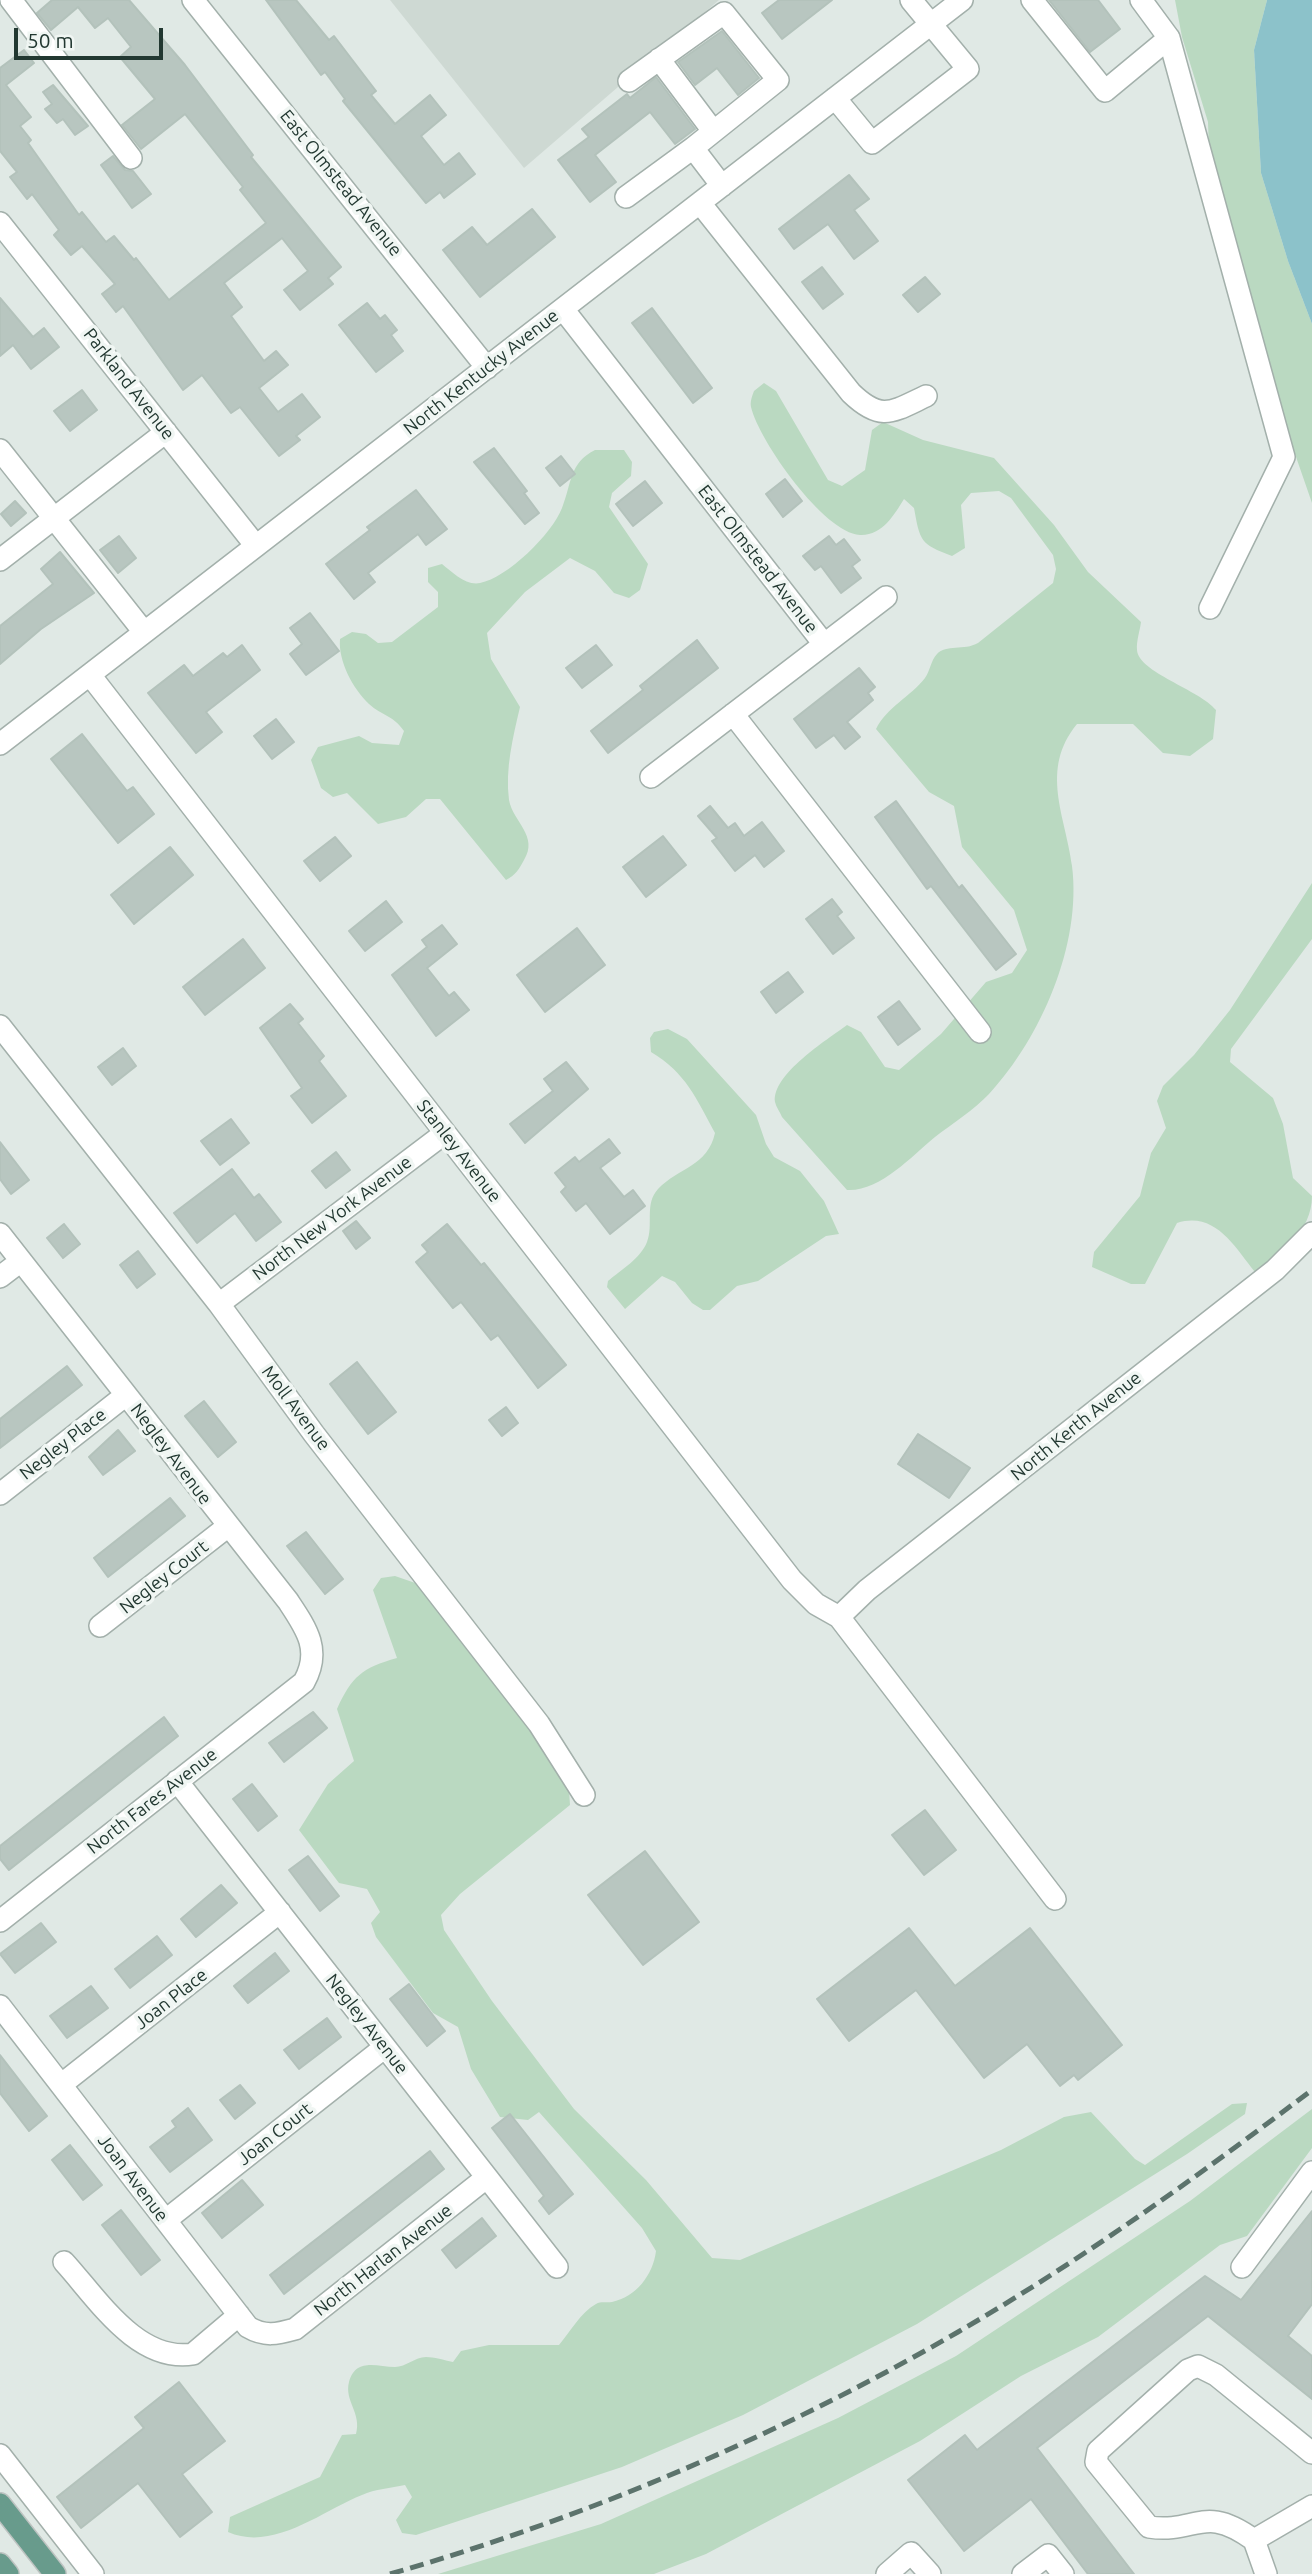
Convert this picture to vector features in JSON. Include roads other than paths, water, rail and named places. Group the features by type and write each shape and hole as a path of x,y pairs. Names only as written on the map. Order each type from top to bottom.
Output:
{"main road":[{"path":"0,2504 55,2574"},
{"path":"0,2564 8,2574"}],"street":[{"path":"11,0 131,158"},
{"name":"East Olmstead Avenue","path":"193,0 487,368"},
{"path":"835,98 872,143 968,69 911,0"},
{"name":"North Kentucky Avenue","path":"0,744 962,0"},
{"path":"1032,0 1105,91 1169,38"},
{"path":"1141,0 1169,38 1284,457 1210,608"},
{"path":"626,197 778,80 724,13 629,81"},
{"path":"659,59 713,131"},
{"path":"693,148 722,186"},
{"path":"700,203 851,393 867,409 882,413 926,396"},
{"name":"Parkland Avenue","path":"0,223 256,546"},
{"name":"East Olmstead Avenue","path":"563,309 824,644"},
{"path":"0,559 166,432"},
{"path":"0,450 144,632"},
{"path":"651,777 886,597"},
{"name":"Stanley Avenue","path":"90,675 792,1580 816,1604 839,1617 1055,1899"},
{"path":"733,714 980,1032"},
{"name":"Moll Avenue","path":"0,1026 219,1304 314,1434 539,1724 584,1795"},
{"name":"North New York Avenue","path":"219,1304 444,1133"},
{"name":"North Kerth Avenue","path":"839,1617 867,1590 1243,1296 1312,1233"},
{"name":"Negley Avenue","path":"0,1234 227,1527 288,1601 311,1635 310,1671 304,1682"},
{"path":"0,1277 21,1261"},
{"name":"Negley Place","path":"0,1494 126,1395"},
{"name":"Negley Court","path":"100,1626 227,1527"},
{"name":"North Fares Avenue","path":"0,1921 304,1682"},
{"name":"Negley Avenue","path":"177,1781 557,2267"},
{"name":"Joan Place","path":"62,2084 280,1912"},
{"name":"Joan Avenue","path":"0,2006 239,2315 255,2331 275,2334"},
{"name":"Joan Court","path":"166,2220 385,2047"},
{"path":"1242,2267 1312,2172"},
{"name":"North Harlan Avenue","path":"275,2334 295,2329 486,2178"},
{"path":"64,2262 120,2324 147,2346 160,2352 193,2354 239,2315"},
{"path":"1266,2574 1254,2540 1233,2525 1218,2521 1149,2527 1096,2462 1098,2451 1188,2370 1198,2366 1216,2375 1312,2453"},
{"path":"0,2455 93,2574"},
{"path":"1254,2540 1312,2506"},
{"path":"887,2574 911,2553 930,2574"},
{"path":"1023,2574 1048,2555 1063,2574"}],"water":[{"path":"1267,0 1312,0 1312,324 1288,261 1261,173 1254,50"}],"railway":[{"path":"390,2574 537,2527 610,2500 752,2439 891,2370 1050,2276 1183,2185 1312,2090"}]}
